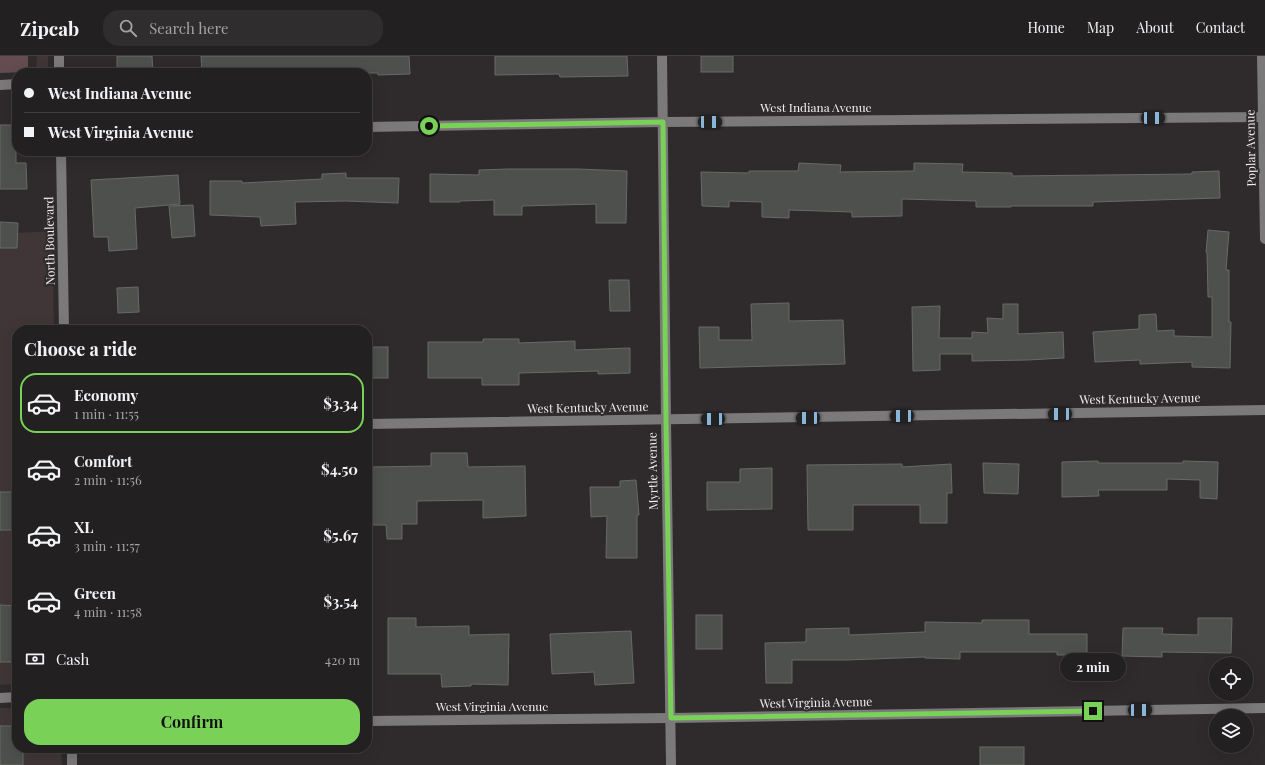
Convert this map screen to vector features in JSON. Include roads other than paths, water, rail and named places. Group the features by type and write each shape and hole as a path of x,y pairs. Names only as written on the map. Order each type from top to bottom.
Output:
{"street":[{"path":"59,56 59,68"},
{"name":"Myrtle Avenue","path":"662,56 671,765"},
{"name":"Poplar Avenue","path":"1262,56 1265,239"},
{"path":"0,85 12,84"},
{"name":"West Indiana Avenue","path":"372,127 663,122 1264,117"},
{"name":"North Boulevard","path":"61,156 64,325"},
{"name":"West Kentucky Avenue","path":"372,424 1265,410"},
{"path":"0,698 12,697"},
{"name":"West Virginia Avenue","path":"372,721 671,718 1265,708"},
{"path":"72,753 72,765"}]}
